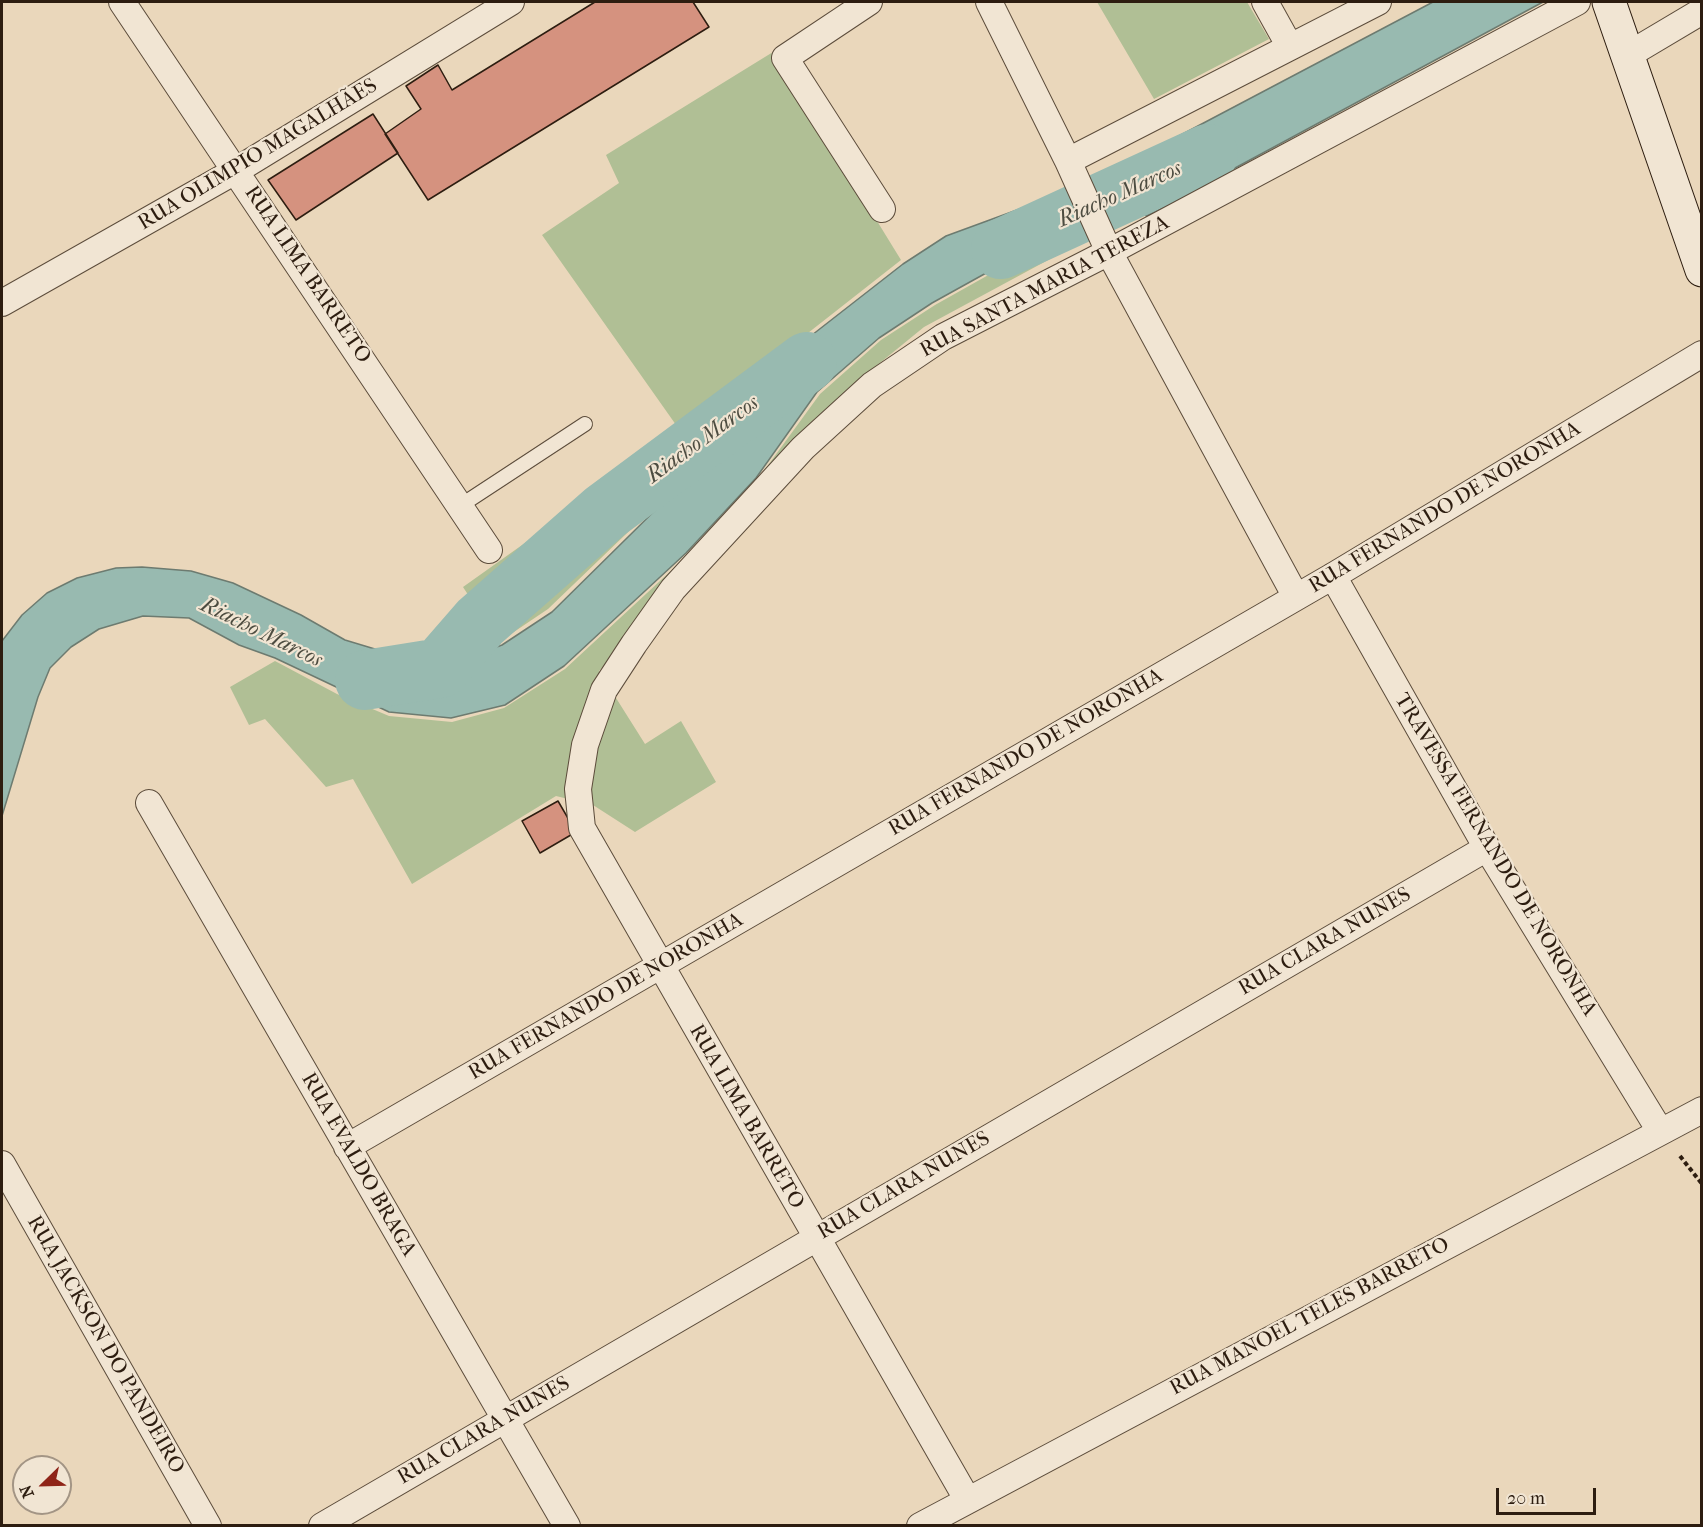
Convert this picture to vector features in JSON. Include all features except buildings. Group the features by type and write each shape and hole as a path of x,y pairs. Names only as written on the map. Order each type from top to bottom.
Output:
{"street":[{"name":"RUA LIMA BARRETO","path":"122,2 237,170 489,550"},
{"name":"RUA OLIMPIO MAGALHÃES","path":"2,303 237,170 511,2"},
{"path":"869,2 785,58 882,209"},
{"path":"989,2 1068,161 1109,252 1296,597"},
{"path":"1265,2 1290,47"},
{"path":"1068,161 1378,2"},
{"name":"RUA SANTA MARIA TEREZA","path":"582,828 578,789 585,745 604,690 634,644 681,581 803,448 872,385 943,337 1109,252 1577,2"},
{"path":"1608,2 1701,270"},
{"path":"1628,55 1701,11"},
{"name":"RUA FERNANDO DE NORONHA","path":"347,1147 1333,576 1701,354"},
{"name":"TRAVESSA FERNANDO DE NORONHA","path":"1333,576 1487,848 1660,1131"},
{"name":"RUA EVALDO BRAGA","path":"149,804 567,1526"},
{"name":"RUA LIMA BARRETO","path":"582,828 659,967 967,1499"},
{"name":"RUA CLARA NUNES","path":"322,1526 815,1237 1487,848"},
{"name":"RUA MANOEL TELES BARRETO","path":"920,1526 1701,1110"},
{"name":"RUA JACKSON DO PANDEIRO","path":"2,1164 208,1526"}],"lane":[{"path":"460,506 585,424"}],"green space":[{"path":"1097,2 1247,2 1269,39 1154,99"},
{"path":"773,52 901,260 808,333 762,376 702,461 548,609 499,642 463,587 681,432 542,235 619,183 606,155"},
{"path":"1081,223 1087,239 924,327 859,380 599,671 645,744 681,721 716,782 635,832 593,805 556,796 412,884 353,779 326,787 265,719 249,725 230,687 275,661 337,694 389,716 452,722 504,708 565,669 688,555 758,479 820,394 881,340 935,305"}],"water":[{"path":"1433,2 1543,2 1146,216 1122,166"},
{"path":"1066,192 1080,221 932,303 879,338 817,392 756,478 686,553 564,666 505,705 451,718 389,712 275,658 239,645 189,618 143,616 99,629 71,647 50,668 38,697 2,816 2,641 22,615 47,593 77,578 116,568 142,567 191,571 233,583 301,615 345,640 418,662 457,662 502,645 552,612 704,462 764,379 812,335 903,264 946,236"}],"waterway":[{"name":"Riacho Marcos","path":"1001,249 1208,154"},
{"name":"Riacho Marcos","path":"365,680 440,668 480,622 605,512 807,362"}]}
